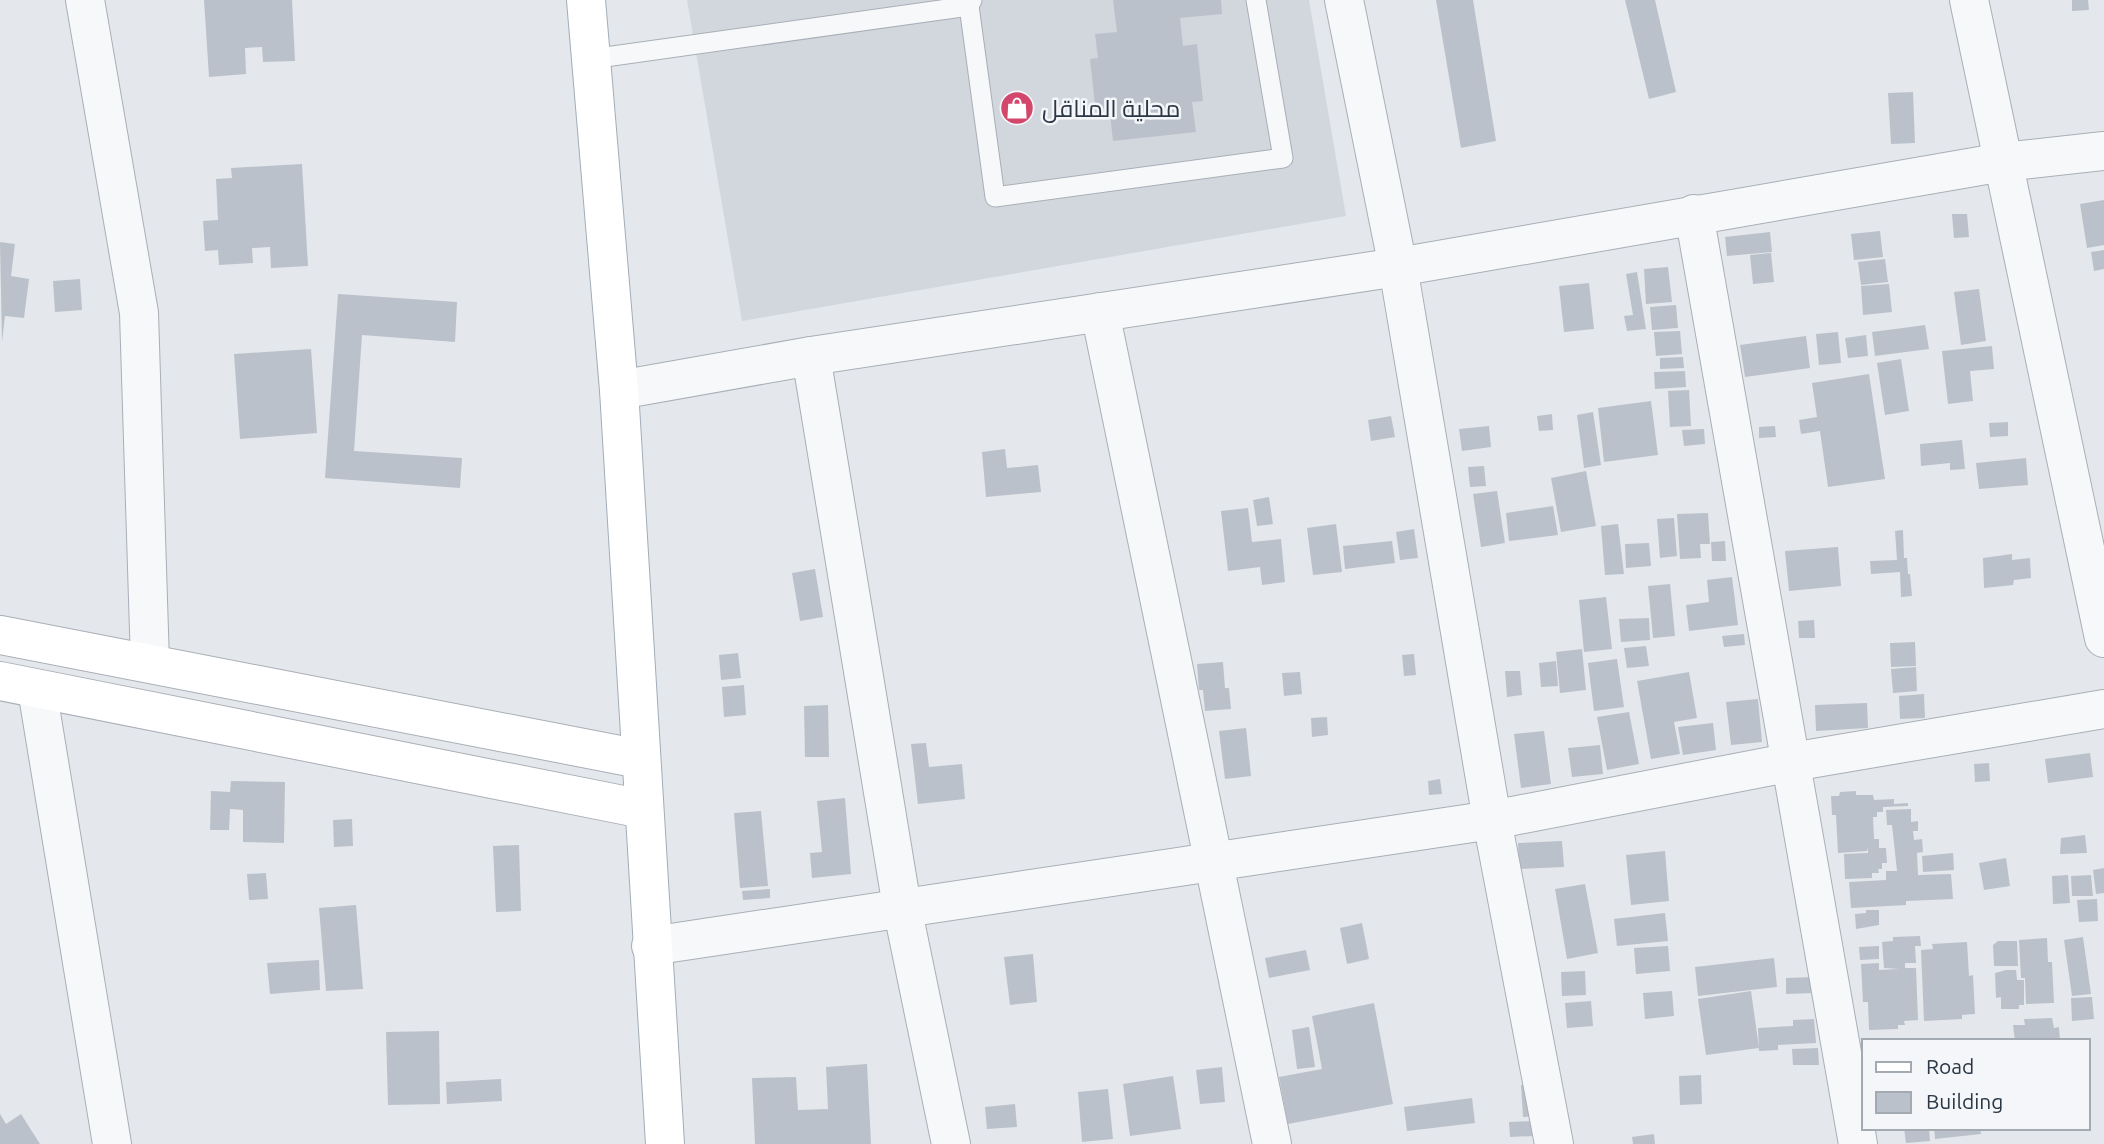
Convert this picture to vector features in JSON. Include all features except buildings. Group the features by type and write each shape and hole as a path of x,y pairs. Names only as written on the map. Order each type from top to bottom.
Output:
{"street":[{"path":"85,0 139,313 150,663"},
{"path":"586,0 619,390 665,1144"},
{"path":"1344,0 1398,267 1492,820 1554,1144"},
{"path":"1969,0 2003,162 2093,535 2104,638"},
{"path":"619,390 811,356 1398,267 2003,162 2104,151"},
{"path":"1694,214 1858,1144"},
{"path":"1100,312 1272,1144"},
{"path":"811,356 902,907 951,1144"},
{"path":"0,635 640,759"},
{"path":"0,681 643,809"},
{"path":"37,689 112,1144"},
{"path":"651,946 1492,820 1792,762 2104,709"}],"lane":[{"path":"591,59 970,3 995,197 1283,158 1256,0"}],"shaded area":[{"name":"محلية المناقل","path":"687,0 1309,0 1346,216 742,321"}],"place":[{"name":"محلية المناقل","path":"1017,108"}]}
